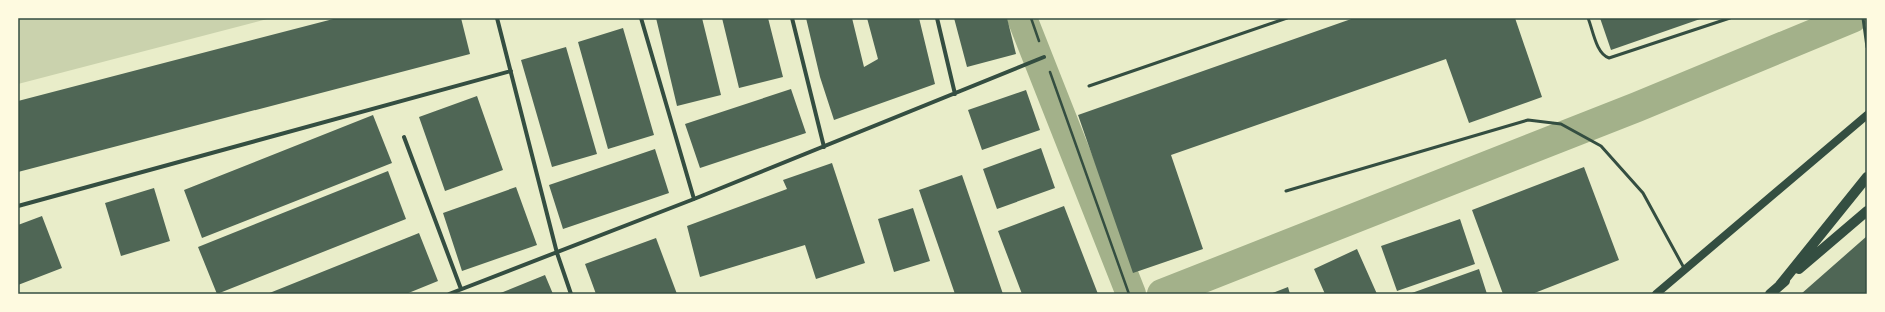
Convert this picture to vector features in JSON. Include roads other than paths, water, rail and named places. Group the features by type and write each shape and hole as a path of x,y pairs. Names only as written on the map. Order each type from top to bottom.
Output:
{"main road":[{"path":"1656,294 1867,115"},
{"path":"1780,285 1867,177"},
{"path":"1770,294 1867,211"}],"street":[{"path":"498,18 557,253 571,294"},
{"path":"641,18 694,199"},
{"path":"792,18 824,147"},
{"path":"937,18 955,94"},
{"path":"449,294 694,199 1044,57"},
{"path":"18,206 511,71"},
{"path":"404,137 461,289"}],"lane":[{"path":"1088,86 1287,18"},
{"path":"1588,18 1600,51 1609,58 1730,18"},
{"path":"1863,18 1867,48"},
{"path":"1286,191 1528,120 1561,124 1601,146 1643,193 1685,270"}],"waterway":[{"path":"1022,18 1131,294"},
{"path":"1162,294 1637,107 1852,18"}]}
